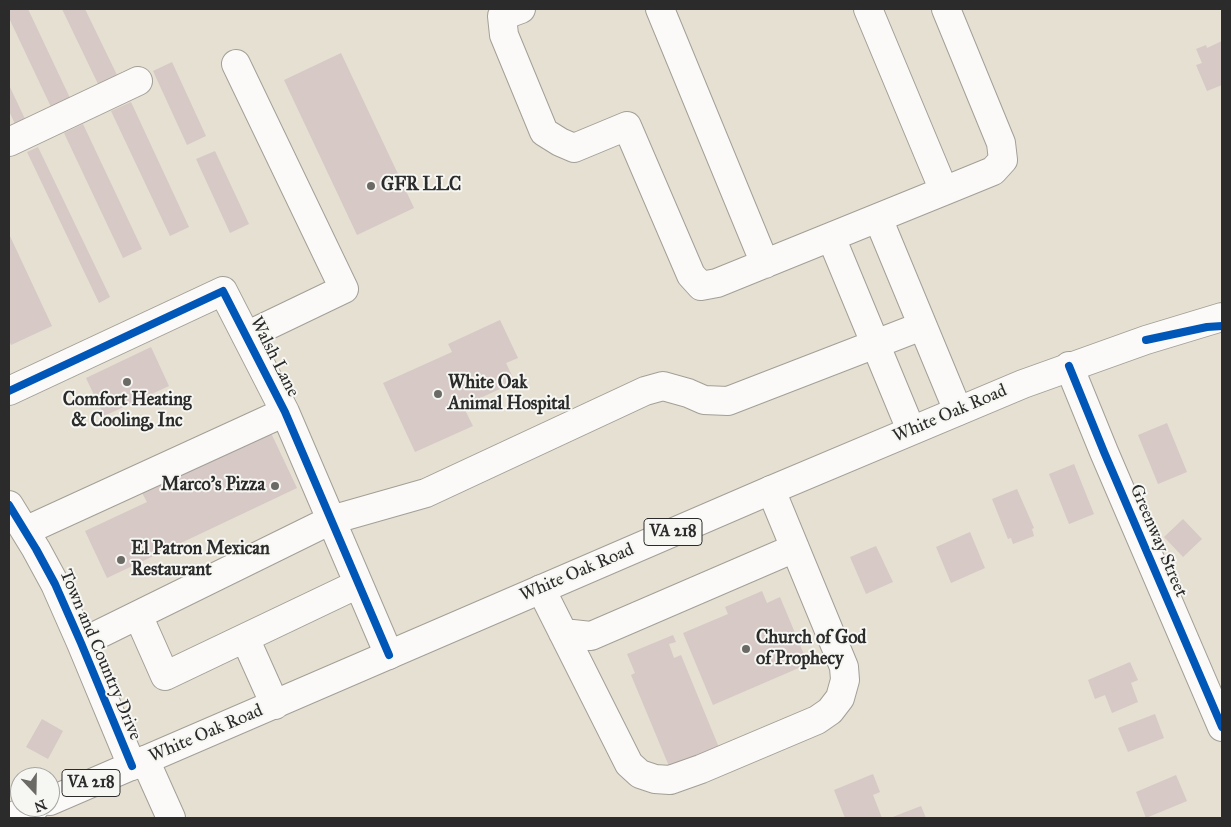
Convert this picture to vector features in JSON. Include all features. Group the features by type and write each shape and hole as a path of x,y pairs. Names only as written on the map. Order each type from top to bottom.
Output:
{"street":[{"path":"520,9 502,16 504,35 544,132 574,148 627,126 691,275 701,286 717,283 993,171 1003,160 1001,143 946,9"},
{"path":"660,9 765,264"},
{"path":"868,9 944,191"},
{"path":"236,64 344,289 246,336"},
{"path":"9,142 138,81"},
{"path":"878,218 958,411"},
{"path":"831,237 911,430"},
{"name":"Walsh Lane","path":"9,391 223,291 285,412 389,655"},
{"name":"White Oak Road","path":"60,797 911,430 1069,366 1222,317"},
{"path":"81,643 331,520 426,493 645,391 662,386 688,392 704,400 728,401 922,326"},
{"path":"1146,340 1207,327 1222,326"},
{"name":"Greenway Street","path":"1069,366 1222,727"},
{"path":"25,531 285,412"},
{"path":"541,589 629,764 640,774 655,779 670,780 701,769 817,720 830,711 840,698 845,680 844,667 771,490"},
{"name":"Town and Country Drive","path":"9,505 54,584 138,763 170,818"},
{"path":"563,633 592,636 795,548"},
{"path":"138,615 165,676 358,584"},
{"path":"245,638 275,704"}],"building":[{"path":"9,9 28,9 70,98 51,107 9,18"},
{"path":"62,9 85,9 117,75 98,84"},
{"path":"1222,41 1222,85 1207,91 1196,65 1202,63 1196,49 1206,45 1207,48"},
{"path":"341,53 414,208 357,235 284,80"},
{"path":"172,62 206,136 187,145 153,71"},
{"path":"9,85 25,119 15,124 9,111"},
{"path":"131,102 189,227 170,236 111,111"},
{"path":"83,124 142,249 123,258 64,133"},
{"path":"38,147 110,297 99,303 27,152"},
{"path":"215,151 249,224 230,233 196,159"},
{"path":"9,234 52,326 11,345 9,340"},
{"name":"White Oak Animal Hospital","path":"500,320 518,358 506,363 515,382 463,406 473,426 415,452 383,383 452,352 448,344"},
{"name":"Comfort Heating & Cooling, Inc","path":"151,347 169,386 104,416 86,378"},
{"path":"1167,423 1187,472 1158,484 1138,435"},
{"path":"271,433 297,488 107,578 85,531 147,502 142,493"},
{"path":"1074,464 1094,514 1069,524 1049,474"},
{"path":"1017,489 1034,528 1032,529 1034,536 1013,544 1011,538 1008,539 992,499"},
{"path":"1183,519 1202,539 1183,557 1164,537"},
{"path":"970,532 985,568 951,583 936,547"},
{"path":"876,546 893,582 866,594 850,557"},
{"name":"Church of God of Prophecy","path":"762,591 767,603 780,597 808,664 713,705 683,633 728,614 725,607"},
{"path":"673,635 676,642 669,644 674,658 681,655 720,750 671,771 631,675 635,673 627,654"},
{"path":"1130,662 1138,680 1131,683 1138,702 1112,713 1105,695 1095,699 1088,680"},
{"path":"1155,714 1164,738 1128,752 1118,728"},
{"path":"42,719 63,731 48,759 26,747"},
{"path":"873,774 880,792 873,795 882,818 845,818 834,790"},
{"path":"1176,775 1187,801 1146,818 1136,792"},
{"path":"921,806 926,818 890,818"}],"cycle path":[{"path":"9,391 223,291 285,412 389,655"},
{"path":"1146,340 1207,327 1222,326"},
{"path":"1069,366 1222,727"},
{"path":"9,505 55,584 132,766"}],"place":[{"name":"GFR LLC","path":"371,186"},
{"name":"Comfort Heating & Cooling, Inc","path":"127,382"},
{"name":"White Oak Animal Hospital","path":"438,394"},
{"name":"Marco's Pizza","path":"275,486"},
{"name":"El Patron Mexican Restaurant","path":"121,560"},
{"name":"Church of God of Prophecy","path":"746,649"}]}
